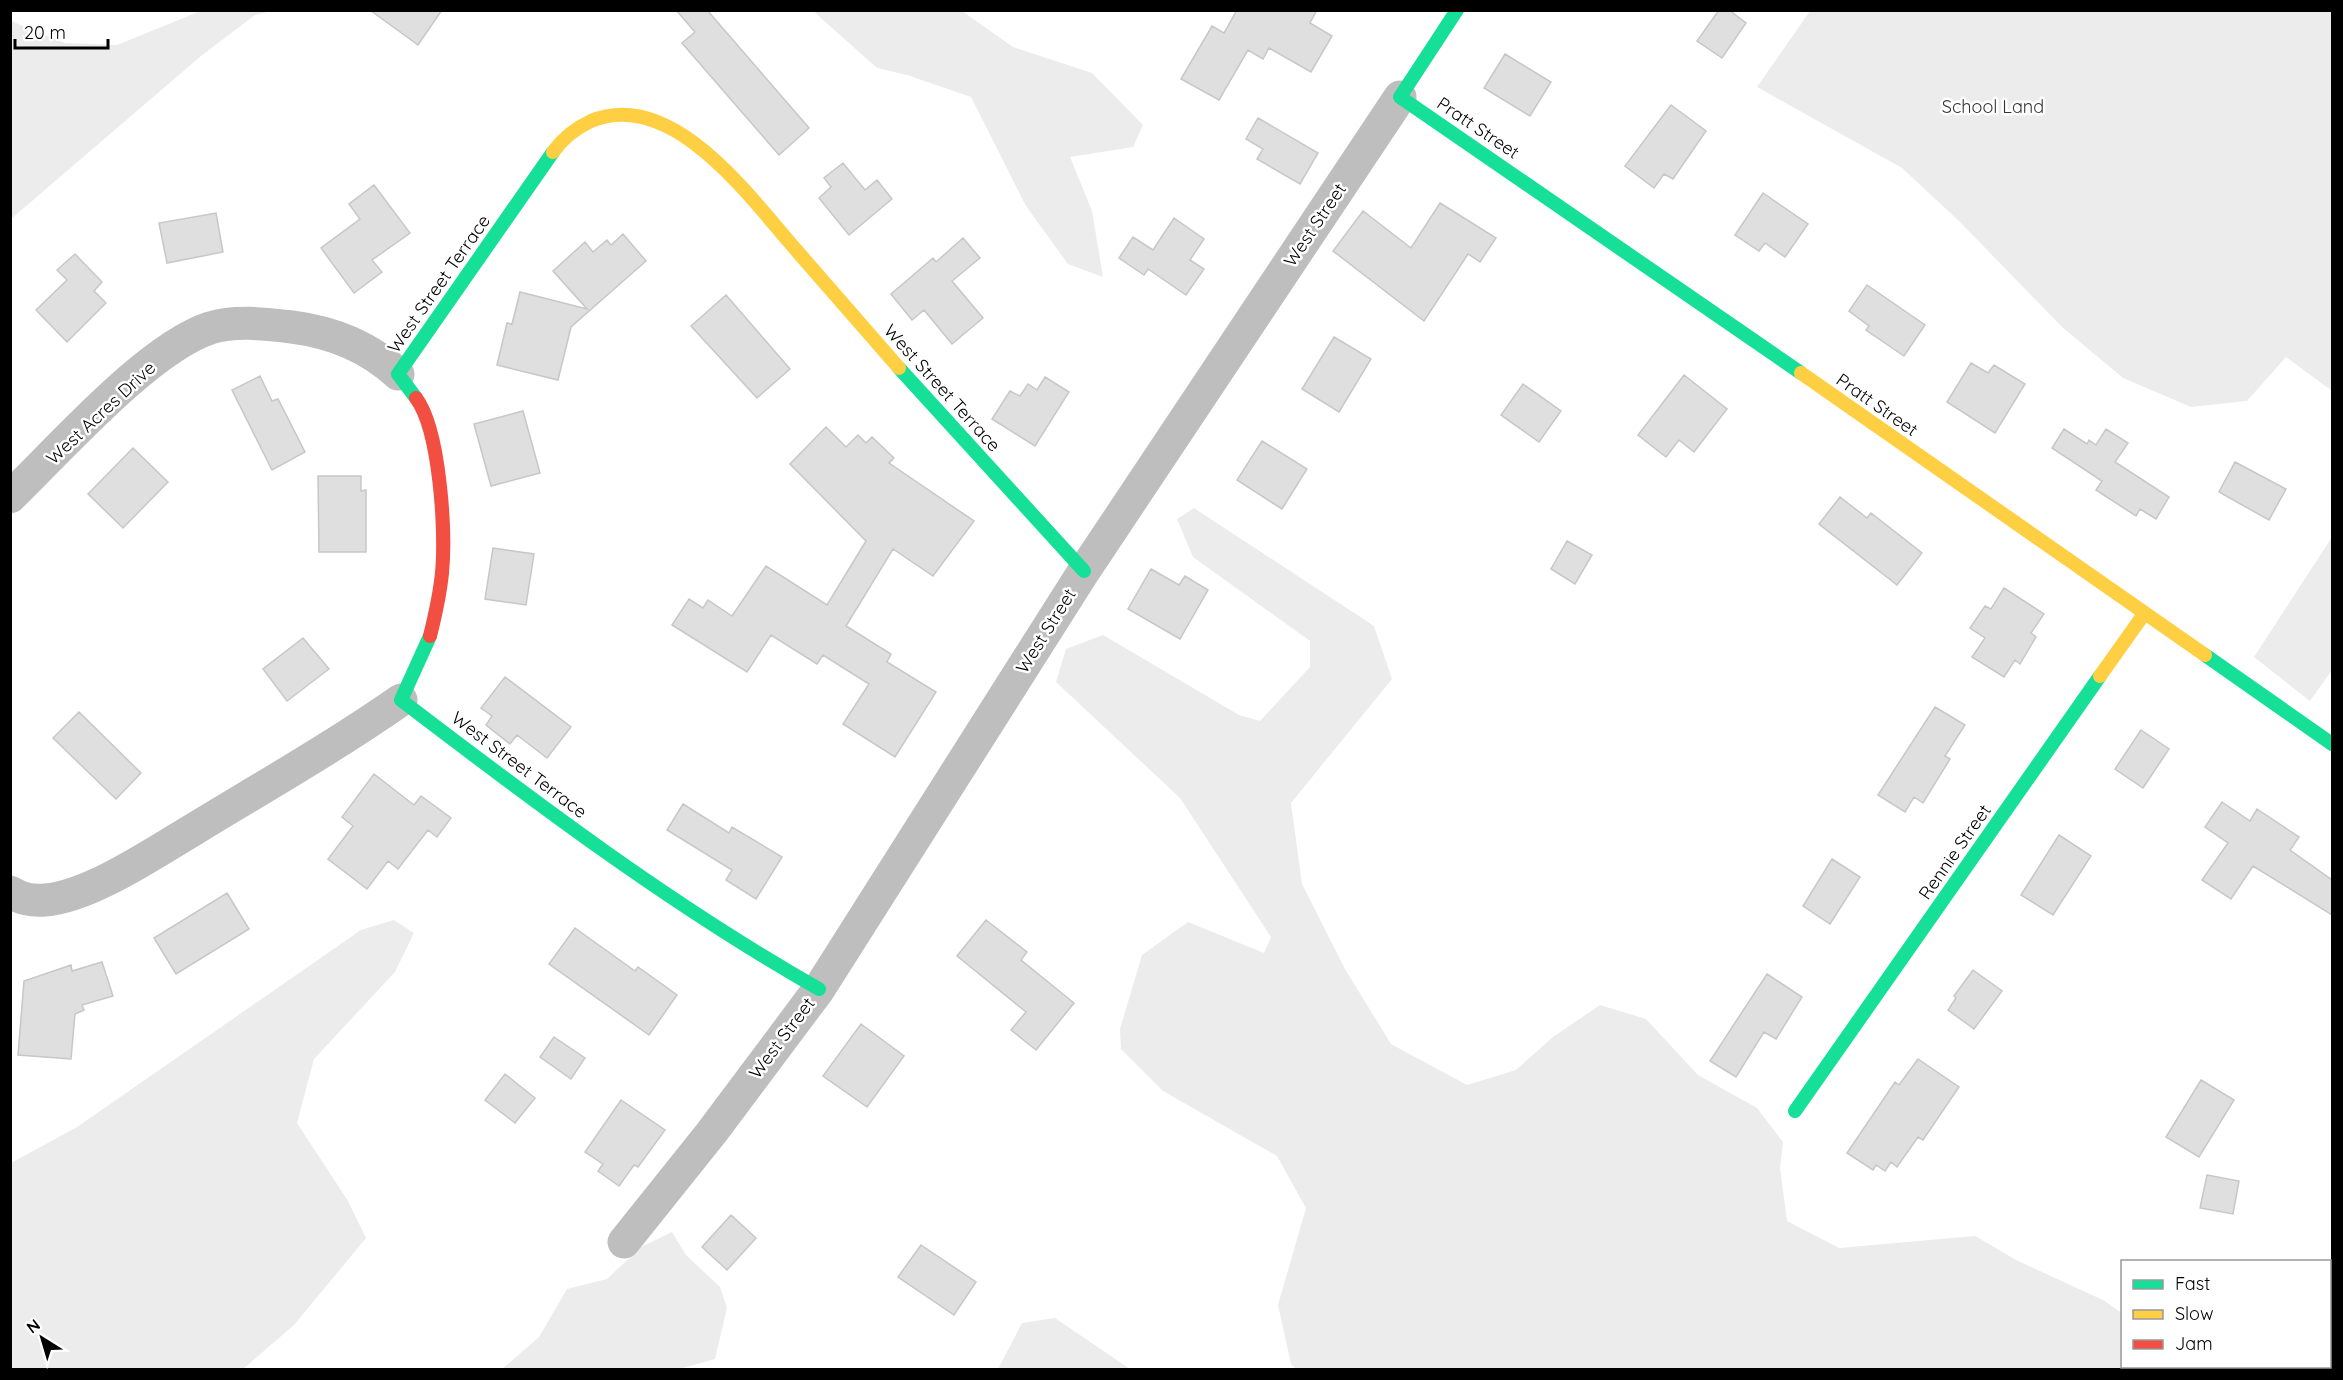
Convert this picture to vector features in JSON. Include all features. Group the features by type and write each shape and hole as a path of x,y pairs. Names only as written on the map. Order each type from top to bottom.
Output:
{"street":[{"name":"West Street","path":"624,1242 712,1132 819,989 1084,571 1457,10"},
{"name":"Pratt Street","path":"1400,97 1640,260 2332,744"},
{"name":"West Street Terrace","path":"819,989 749,951 554,815 401,700 426,649 433,624 442,574 443,544 434,441 422,406 398,374 560,142 580,124 602,115 628,114 648,119 684,135 703,149 738,183 962,439 1084,571"},
{"name":"West Acres Drive","path":"10,497 134,377 184,340 211,328 260,323 308,329 354,344 398,374"},
{"name":"Rennie Street","path":"1795,1111 2144,614"},
{"path":"10,892 23,900 46,900 78,891 135,864 340,742 401,700"}],"green space":[{"path":"203,10 272,11 255,15 201,56 11,219 11,21 65,43 117,45"},
{"path":"813,11 962,11 1013,47 1092,73 1143,125 1133,147 1070,157 1092,211 1103,277 1068,264 1026,206 971,97 907,75 877,68"},
{"name":"School Land","path":"1810,11 2332,11 2332,391 2286,357 2247,401 2191,407 2123,378 2062,327 1960,222 1902,168 1757,87"},
{"path":"1194,508 1374,626 1392,679 1291,803 1302,884 1345,969 1391,1044 1467,1085 1516,1070 1553,1037 1600,1005 1646,1019 1698,1075 1757,1108 1783,1142 1780,1168 1787,1221 1839,1248 1975,1236 2018,1261 2103,1300 2121,1312 2121,1368 2137,1369 1296,1369 1291,1364 1278,1305 1306,1208 1277,1156 1163,1091 1121,1049 1120,1029 1142,955 1188,922 1264,953 1271,937 1180,798 1056,682 1066,649 1103,635 1239,715 1260,721 1310,667 1310,641 1193,557 1177,519"},
{"path":"2332,537 2332,670 2310,701 2254,657"},
{"path":"394,920 414,933 395,972 314,1059 297,1123 348,1201 366,1238 294,1325 243,1369 11,1369 11,1163 77,1127 361,930"},
{"path":"672,1232 686,1255 720,1287 727,1308 715,1359 679,1369 501,1370 539,1337 567,1289 607,1279 641,1247"},
{"path":"1055,1318 1130,1369 998,1369 1022,1323"}],"building":[{"path":"370,10 442,10 418,45"},
{"path":"676,10 707,10 809,128 779,155 682,43 695,32"},
{"path":"1237,10 1317,10 1310,23 1332,36 1311,72 1269,48 1263,59 1248,50 1219,100 1181,79 1212,26 1224,33"},
{"path":"1719,10 1729,10 1746,23 1722,58 1697,41"},
{"path":"1505,54 1551,82 1530,116 1484,88"},
{"path":"1671,105 1706,131 1673,179 1664,174 1654,188 1625,166"},
{"path":"1258,118 1318,153 1300,184 1257,159 1263,149 1246,139"},
{"path":"843,163 865,190 877,180 892,199 849,235 819,198 831,187 824,178"},
{"path":"374,185 410,233 372,260 382,272 354,293 321,248 360,219 349,204"},
{"path":"1763,193 1808,224 1785,257 1765,243 1759,251 1735,235"},
{"path":"1440,203 1496,238 1480,262 1468,254 1424,321 1333,251 1363,211 1411,248"},
{"path":"216,213 223,252 167,263 159,223"},
{"path":"1174,218 1204,239 1190,260 1204,269 1186,295 1148,269 1144,275 1119,258 1133,237 1153,250"},
{"path":"623,234 646,261 571,327 558,380 497,365 507,323 512,324 520,292 587,309 553,271 585,242 593,252 607,240 611,245"},
{"path":"963,238 980,258 952,281 983,318 952,344 924,310 912,320 891,294 933,258 936,262"},
{"path":"75,254 102,282 94,291 106,303 67,342 36,310 67,280 57,270"},
{"path":"1867,285 1925,325 1904,356 1866,330 1869,326 1849,311"},
{"path":"726,295 790,369 757,398 691,326"},
{"path":"1334,337 1371,359 1339,412 1302,389"},
{"path":"1971,363 1988,373 1994,365 2025,384 1995,433 1947,402"},
{"path":"1684,375 1727,409 1694,452 1679,440 1666,457 1638,435"},
{"path":"260,376 272,401 278,399 305,452 272,470 232,390"},
{"path":"1045,377 1069,392 1035,446 992,419 1010,391 1020,396 1028,384 1037,390"},
{"path":"1523,384 1561,411 1539,442 1501,415"},
{"path":"523,411 540,473 491,486 474,424"},
{"path":"826,427 846,447 858,435 866,443 872,437 894,458 889,463 974,521 933,576 893,549 846,626 891,654 887,662 936,692 895,757 843,724 869,684 823,655 817,664 771,635 747,672 672,625 689,599 703,608 708,600 732,616 766,566 827,605 866,541 790,464"},
{"path":"2064,429 2087,444 2089,440 2096,445 2106,429 2128,443 2115,462 2169,497 2156,519 2140,509 2136,516 2096,490 2102,481 2052,448"},
{"path":"1262,441 1307,469 1282,509 1237,480"},
{"path":"133,448 168,482 123,528 88,494"},
{"path":"2235,462 2286,489 2269,520 2219,492"},
{"path":"318,476 361,476 361,491 366,490 366,552 319,552"},
{"path":"1840,497 1867,518 1871,513 1922,553 1897,585 1819,524"},
{"path":"1567,541 1592,555 1575,584 1551,569"},
{"path":"493,548 534,554 526,605 485,599"},
{"path":"1151,569 1179,585 1185,576 1208,590 1180,639 1128,609"},
{"path":"2004,588 2044,614 2031,633 2036,637 2020,664 2015,660 2004,677 1972,657 1985,638 1970,628 1985,606 1991,609"},
{"path":"303,638 329,669 287,701 263,669"},
{"path":"505,677 571,727 547,758 517,735 510,744 486,725 492,716 481,708"},
{"path":"1935,707 1965,725 1945,756 1950,759 1923,803 1914,797 1905,812 1878,795"},
{"path":"79,712 141,773 116,799 53,738"},
{"path":"2141,730 2169,749 2143,788 2115,769"},
{"path":"374,774 414,805 421,796 451,818 437,837 428,830 398,869 388,861 367,889 328,859 353,826 342,817"},
{"path":"2222,802 2250,821 2257,809 2299,837 2290,850 2332,880 2332,915 2253,866 2231,899 2202,880 2228,843 2205,827"},
{"path":"683,804 729,833 732,827 782,857 756,899 726,880 732,870 667,830"},
{"path":"2059,835 2091,856 2053,915 2021,895"},
{"path":"1832,859 1860,877 1830,924 1803,906"},
{"path":"227,893 249,929 176,974 154,938"},
{"path":"986,920 1027,952 1021,960 1074,1003 1036,1050 1011,1030 1026,1012 957,956"},
{"path":"575,928 635,971 638,967 677,995 649,1035 549,964"},
{"path":"102,962 113,996 82,1005 84,1010 75,1014 71,1059 18,1055 24,981 71,965 72,971"},
{"path":"1973,970 2002,991 1974,1029 1948,1010 1956,998 1954,996"},
{"path":"1767,974 1802,997 1776,1039 1764,1032 1736,1077 1710,1061"},
{"path":"861,1024 904,1056 867,1107 823,1076"},
{"path":"554,1037 585,1058 571,1079 540,1057"},
{"path":"1918,1059 1959,1087 1923,1140 1918,1137 1897,1167 1891,1162 1885,1171 1876,1165 1873,1170 1847,1153 1895,1082 1899,1085"},
{"path":"505,1074 535,1098 515,1123 485,1100"},
{"path":"2201,1080 2234,1100 2199,1157 2166,1137"},
{"path":"621,1100 665,1130 638,1167 634,1165 619,1186 598,1171 603,1164 585,1152"},
{"path":"2207,1175 2239,1181 2233,1214 2200,1208"},
{"path":"731,1215 756,1238 727,1270 702,1247"},
{"path":"921,1245 976,1282 954,1315 898,1277"}],"traffic: fast":[{"path":"1457,10 1400,97 1801,373"},
{"path":"416,398 398,374 553,152"},
{"path":"899,368 1084,571"},
{"path":"430,636 401,700 502,777 657,888 764,957 819,989"},
{"path":"2205,655 2332,744"},
{"path":"1795,1111 2100,676"}],"traffic: slow":[{"path":"553,152 565,138 585,124 622,115 651,120 680,133 708,154 733,178 899,368"},
{"path":"1801,373 2205,655"},
{"path":"2100,676 2144,614"}],"traffic: jam":[{"path":"416,398 431,433 442,508 442,573 430,636"}]}
